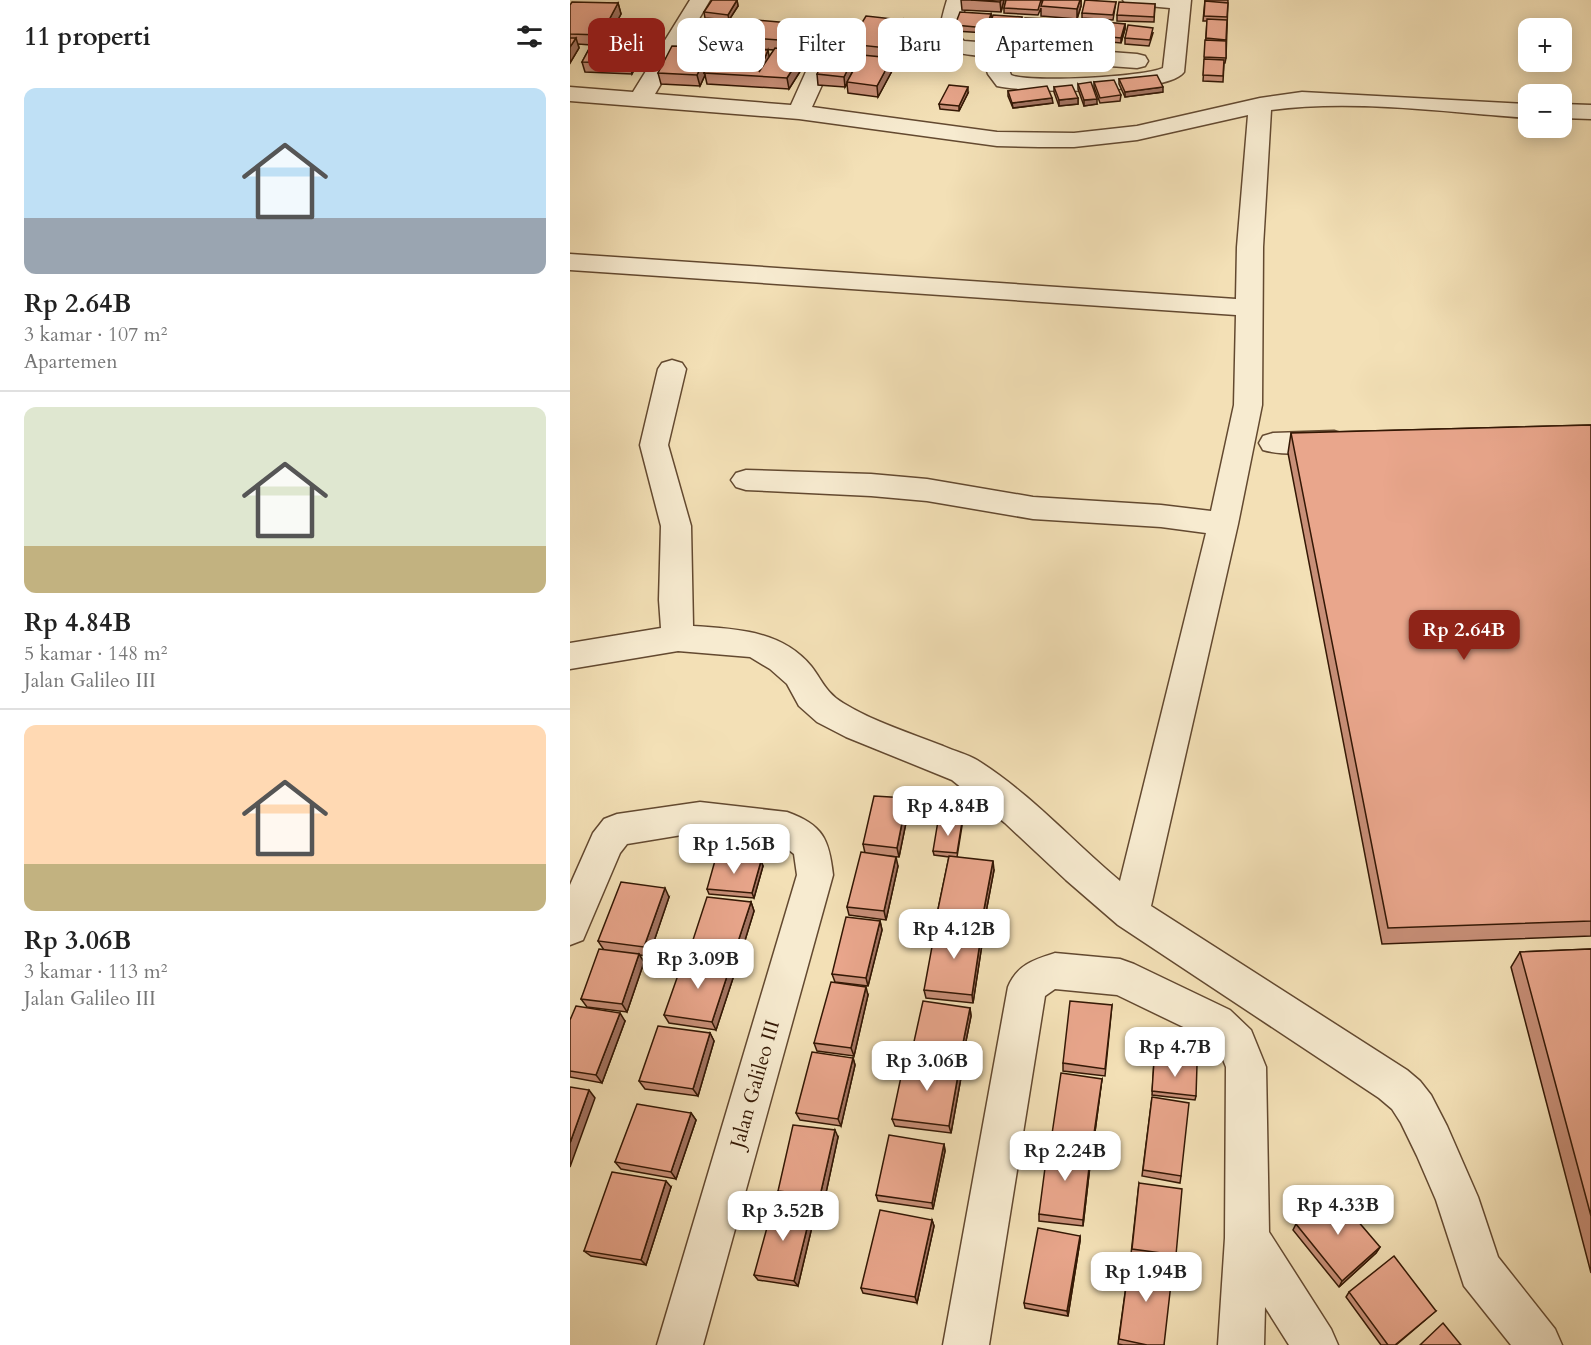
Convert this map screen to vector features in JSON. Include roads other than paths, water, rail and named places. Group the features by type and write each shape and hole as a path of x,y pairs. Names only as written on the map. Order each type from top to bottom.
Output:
{"street":[{"path":"640,100 700,0"},
{"path":"957,0 948,36 951,43 958,47 975,49"},
{"path":"999,72 1001,78 1007,82 1029,84 1159,78 1173,72 1181,2 1133,0"},
{"path":"1115,60 1175,64"},
{"path":"799,112 817,72"},
{"path":"570,94 799,112 1004,140 1074,140 1137,133 1260,105 1302,99 1518,110"},
{"path":"1131,913 1223,524 1248,405 1250,248 1260,105"},
{"path":"1572,111 1591,112"},
{"path":"570,262 1250,308"},
{"path":"672,369 654,445 676,526 675,600 678,638"},
{"path":"1273,443 1355,440"},
{"path":"746,480 871,485 927,490 1034,508 1161,516 1223,524"},
{"path":"570,656 678,638 747,643 762,648 782,660 799,675 811,696 829,712 858,727 963,771 994,792 1131,913 1393,1084 1406,1095 1416,1109 1457,1197 1480,1270 1539,1345"},
{"name":"Jalan Galileo III","path":"570,928 606,844 617,830 700,817 787,828 803,838 812,848 815,875 680,1345"},
{"path":"966,1345 1026,987 1039,976 1055,971 1120,977 1216,1023 1237,1044 1246,1066 1247,1238 1241,1345"},
{"path":"1247,1238 1315,1345"}]}
